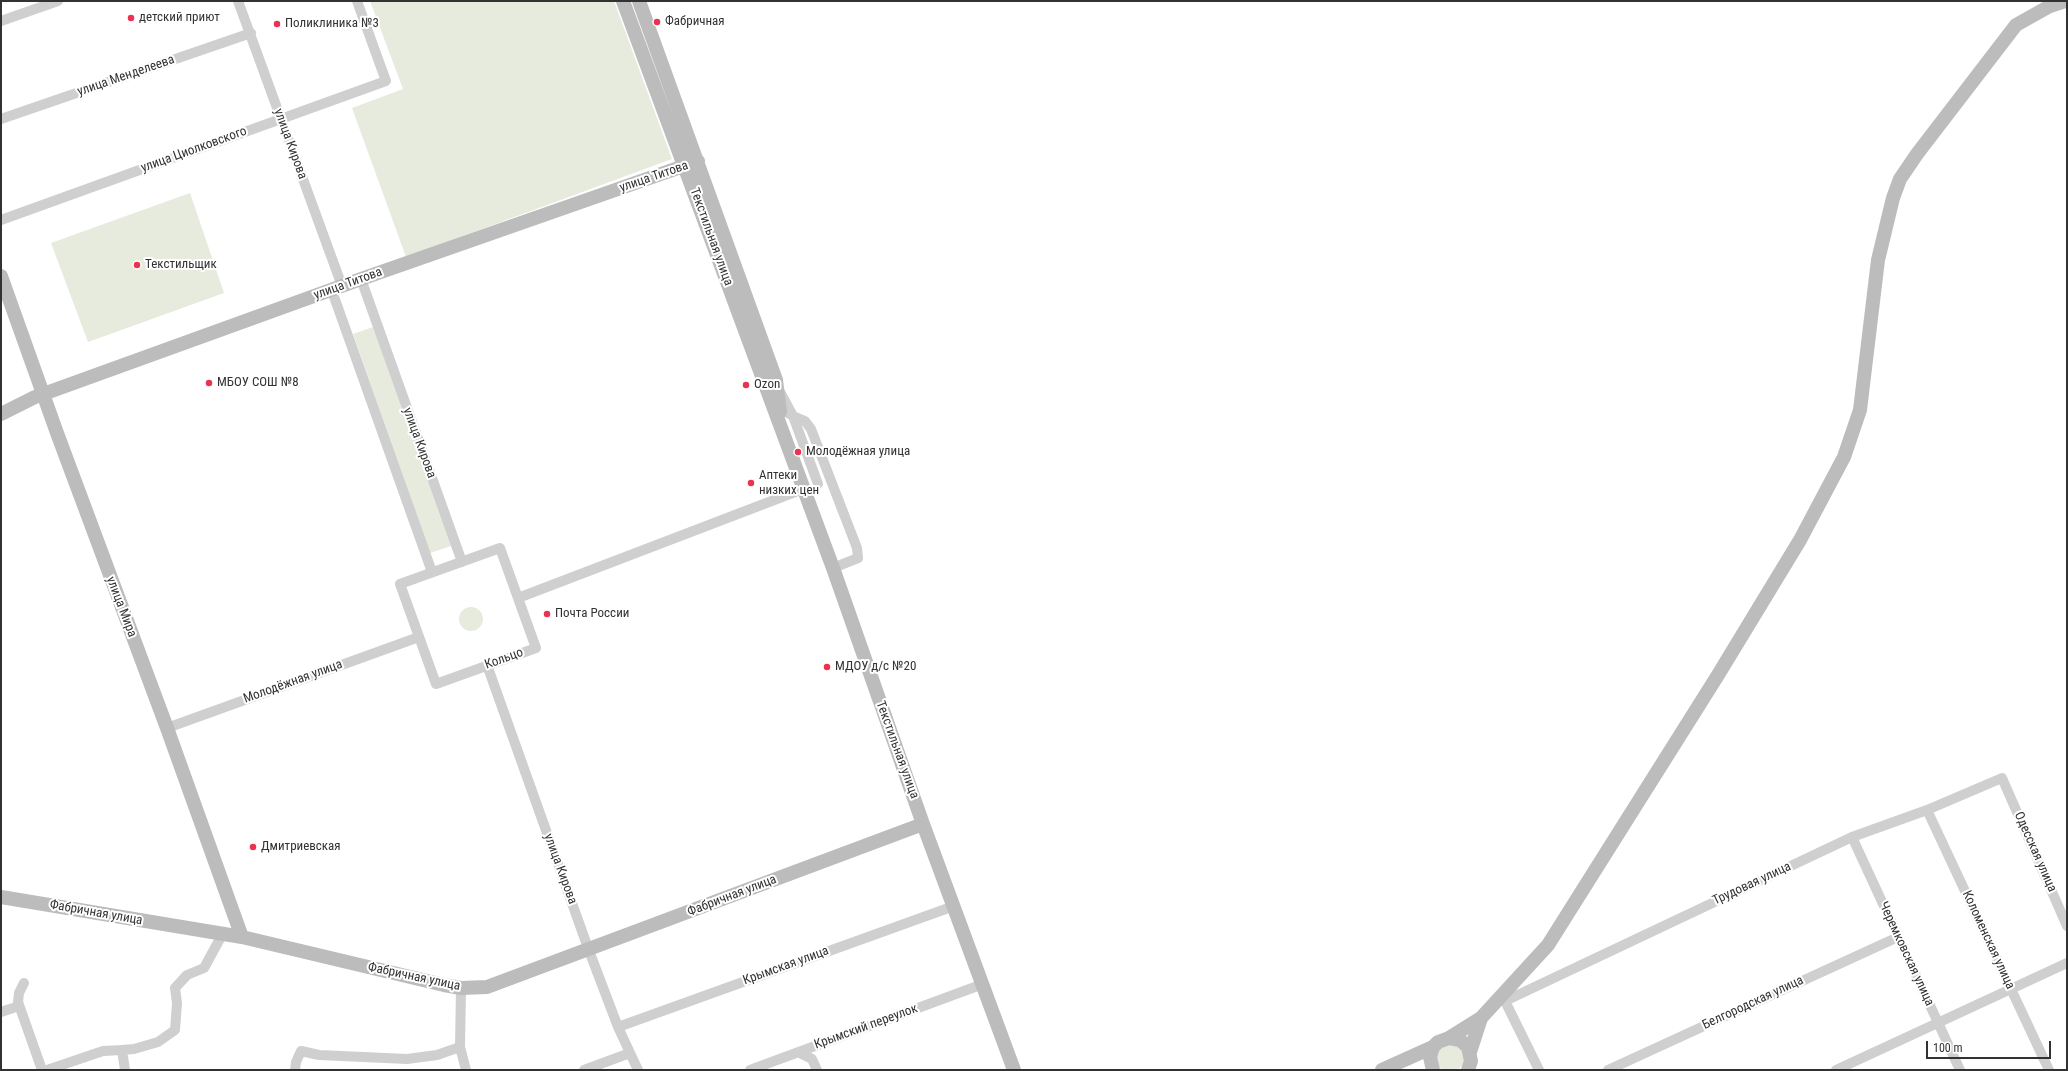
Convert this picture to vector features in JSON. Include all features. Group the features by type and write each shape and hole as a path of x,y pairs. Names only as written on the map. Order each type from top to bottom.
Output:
{"street":[{"path":"1,21 58,1"},
{"name":"улица Кирова","path":"238,1 251,33 281,119 432,572"},
{"name":"улица Циолковского","path":"1,220 386,81 357,1"},
{"name":"Текстильная улица","path":"623,1 685,166 780,409 782,428"},
{"name":"Текстильная улица","path":"639,1 698,161 774,393 782,428 803,489 833,568 924,824 1014,1070"},
{"path":"1382,1070 1433,1047 1438,1042 1449,1038 1481,1018 1502,999 1548,945 1590,880 1800,540 1844,457 1860,410 1878,260 1893,198 1900,179 1917,154 2016,25 2050,6 2065,1"},
{"name":"улица Менделеева","path":"1,119 251,33"},
{"name":"улица Титова","path":"1,414 43,394 361,279 698,161"},
{"name":"улица Мира","path":"1,276 242,937"},
{"name":"улица Кирова","path":"361,279 462,562"},
{"path":"774,393 793,416 818,484"},
{"path":"780,409 806,421 811,429 857,548 858,558 833,568"},
{"path":"518,598 803,489"},
{"name":"Кольцо","path":"500,548 536,648 436,684 400,584 462,562 500,548"},
{"name":"Молодёжная улица","path":"167,728 420,637"},
{"name":"улица Кирова","path":"487,665 588,948 618,1027 638,1070"},
{"name":"Трудовая улица","path":"1502,999 1852,837 1927,810 2002,778"},
{"name":"Одесская улица","path":"2002,778 2067,926"},
{"name":"Коломенская улица","path":"1927,810 2049,1070"},
{"name":"Фабричная улица","path":"1,897 222,935 242,937 461,988 487,987 588,948 924,824"},
{"name":"Черемковская улица","path":"1852,837 1960,1070"},
{"name":"Крымская улица","path":"618,1027 954,906"},
{"path":"47,1070 103,1051 134,1049 158,1042 175,1030 177,1003 175,988 187,975 204,968 222,935"},
{"name":"Белгородская улица","path":"1608,1070 1898,937"},
{"path":"1836,1070 2010,988 2067,963"},
{"path":"24,983 19,993 19,1006 42,1070"},
{"name":"Крымский переулок","path":"750,1070 983,984"},
{"path":"461,988 460,1047 466,1070"},
{"path":"1502,999 1539,1070"},
{"path":"1,1012 19,1006"},
{"path":"1468,1070 1471,1061 1470,1052 1481,1018"},
{"path":"1449,1038 1464,1042 1470,1052"},
{"path":"295,1070 296,1062 301,1051 319,1055 408,1059 437,1056 460,1047"},
{"path":"1433,1047 1430,1057 1433,1070"},
{"path":"122,1050 125,1070"},
{"path":"798,1052 812,1059 817,1070"},
{"path":"584,1070 630,1053"},
{"path":"1404,1059 1430,1070"}],"shaded area":[{"path":"370,1 614,1 672,159 406,257 352,108 403,89"},
{"name":"Текстильщик","path":"190,193 224,293 88,342 51,243"},
{"path":"373,327 451,546 430,553 353,334"},
{"path":"471,607 480,610 483,619 480,628 471,631 462,628 459,619 462,610"},
{"path":"1450,1044 1460,1048 1464,1058 1460,1068 1450,1072 1440,1068 1436,1058 1440,1048"}],"place":[{"name":"детский приют","path":"131,18"},
{"name":"Фабричная","path":"657,22"},
{"name":"Поликлиника №3","path":"277,24"},
{"name":"Текстильщик","path":"137,265"},
{"name":"МБОУ СОШ №8","path":"209,383"},
{"name":"Ozon","path":"746,385"},
{"name":"Молодёжная улица","path":"798,452"},
{"name":"Аптеки низких цен","path":"751,483"},
{"name":"Почта России","path":"547,614"},
{"name":"МДОУ д/с №20","path":"827,667"},
{"name":"Дмитриевская","path":"253,847"}]}
